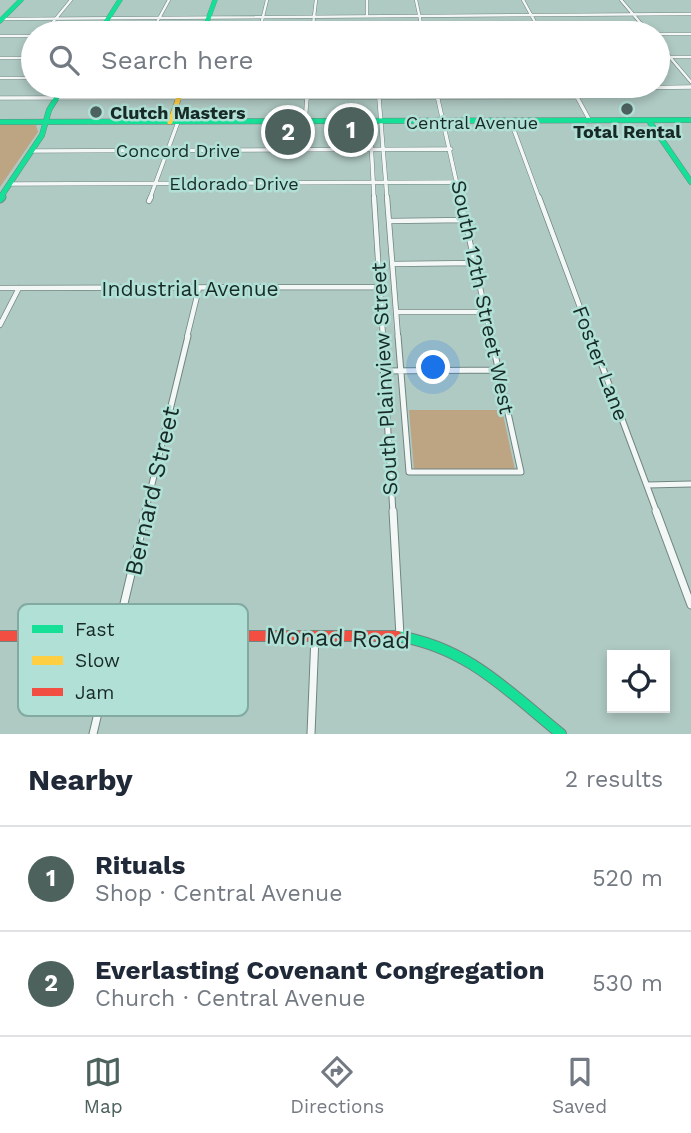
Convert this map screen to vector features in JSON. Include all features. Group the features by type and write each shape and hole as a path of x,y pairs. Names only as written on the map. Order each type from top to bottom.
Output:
{"street":[{"path":"1,20 21,0"},
{"path":"56,19 71,0"},
{"path":"108,19 120,0"},
{"path":"159,19 169,0"},
{"path":"208,19 215,0"},
{"path":"263,19 267,0"},
{"path":"314,21 316,0"},
{"path":"367,0 368,16"},
{"path":"416,0 420,21"},
{"path":"523,0 535,21"},
{"path":"621,0 639,21"},
{"path":"1,20 263,19 419,14 691,14"},
{"path":"670,34 691,34"},
{"path":"0,36 21,36"},
{"path":"670,57 691,57"},
{"path":"0,58 21,58"},
{"path":"670,58 691,82"},
{"path":"0,78 21,78"},
{"path":"670,88 691,88"},
{"path":"0,98 438,98"},
{"path":"0,199 42,135 56,98"},
{"path":"149,201 168,150 178,98"},
{"path":"305,122 307,98"},
{"name":"South Plainview Street","path":"378,98 409,472"},
{"name":"South 12th Street West","path":"409,472 521,472 438,98"},
{"path":"578,98 590,121"},
{"name":"Central Avenue","path":"0,122 691,120"},
{"name":"Foster Lane","path":"511,121 691,605"},
{"path":"649,121 691,182"},
{"path":"42,135 55,125 69,122"},
{"name":"South Plainview Street","path":"370,122 400,636"},
{"name":"Concord Drive","path":"31,151 451,149"},
{"name":"Eldorado Drive","path":"10,184 458,182"},
{"path":"389,220 466,220"},
{"path":"392,264 475,263"},
{"name":"Industrial Avenue","path":"0,288 379,287"},
{"path":"0,325 19,288"},
{"name":"Bernard Street","path":"125,604 199,288"},
{"path":"396,312 486,312"},
{"path":"383,371 499,370"},
{"path":"647,485 691,484"},
{"name":"Monad Road","path":"0,636 18,636"},
{"name":"Monad Road","path":"248,636 400,636 445,646 468,659 535,716 561,734"},
{"path":"310,734 315,636"},
{"name":"Bernard Street","path":"93,734 97,716"}],"shaded area":[{"path":"0,125 36,125 38,132 0,187"},
{"path":"409,410 502,410 515,470 414,470"}],"traffic: fast":[{"path":"0,21 21,0"},
{"path":"107,21 120,0"},
{"path":"207,21 215,0"},
{"path":"0,199 42,135 49,110 56,98"},
{"path":"0,122 691,120"},
{"path":"649,121 691,182"},
{"path":"397,636 421,640 465,658 561,734"}],"traffic: slow":[{"path":"170,122 179,98"}],"traffic: jam":[{"path":"0,636 18,636"},
{"path":"248,636 397,636"}],"place":[{"name":"Total Rental","path":"627,109"},
{"name":"Clutch Masters","path":"96,112"},
{"name":"Rituals","path":"351,130"},
{"name":"Everlasting Covenant Congregation","path":"288,132"}]}
